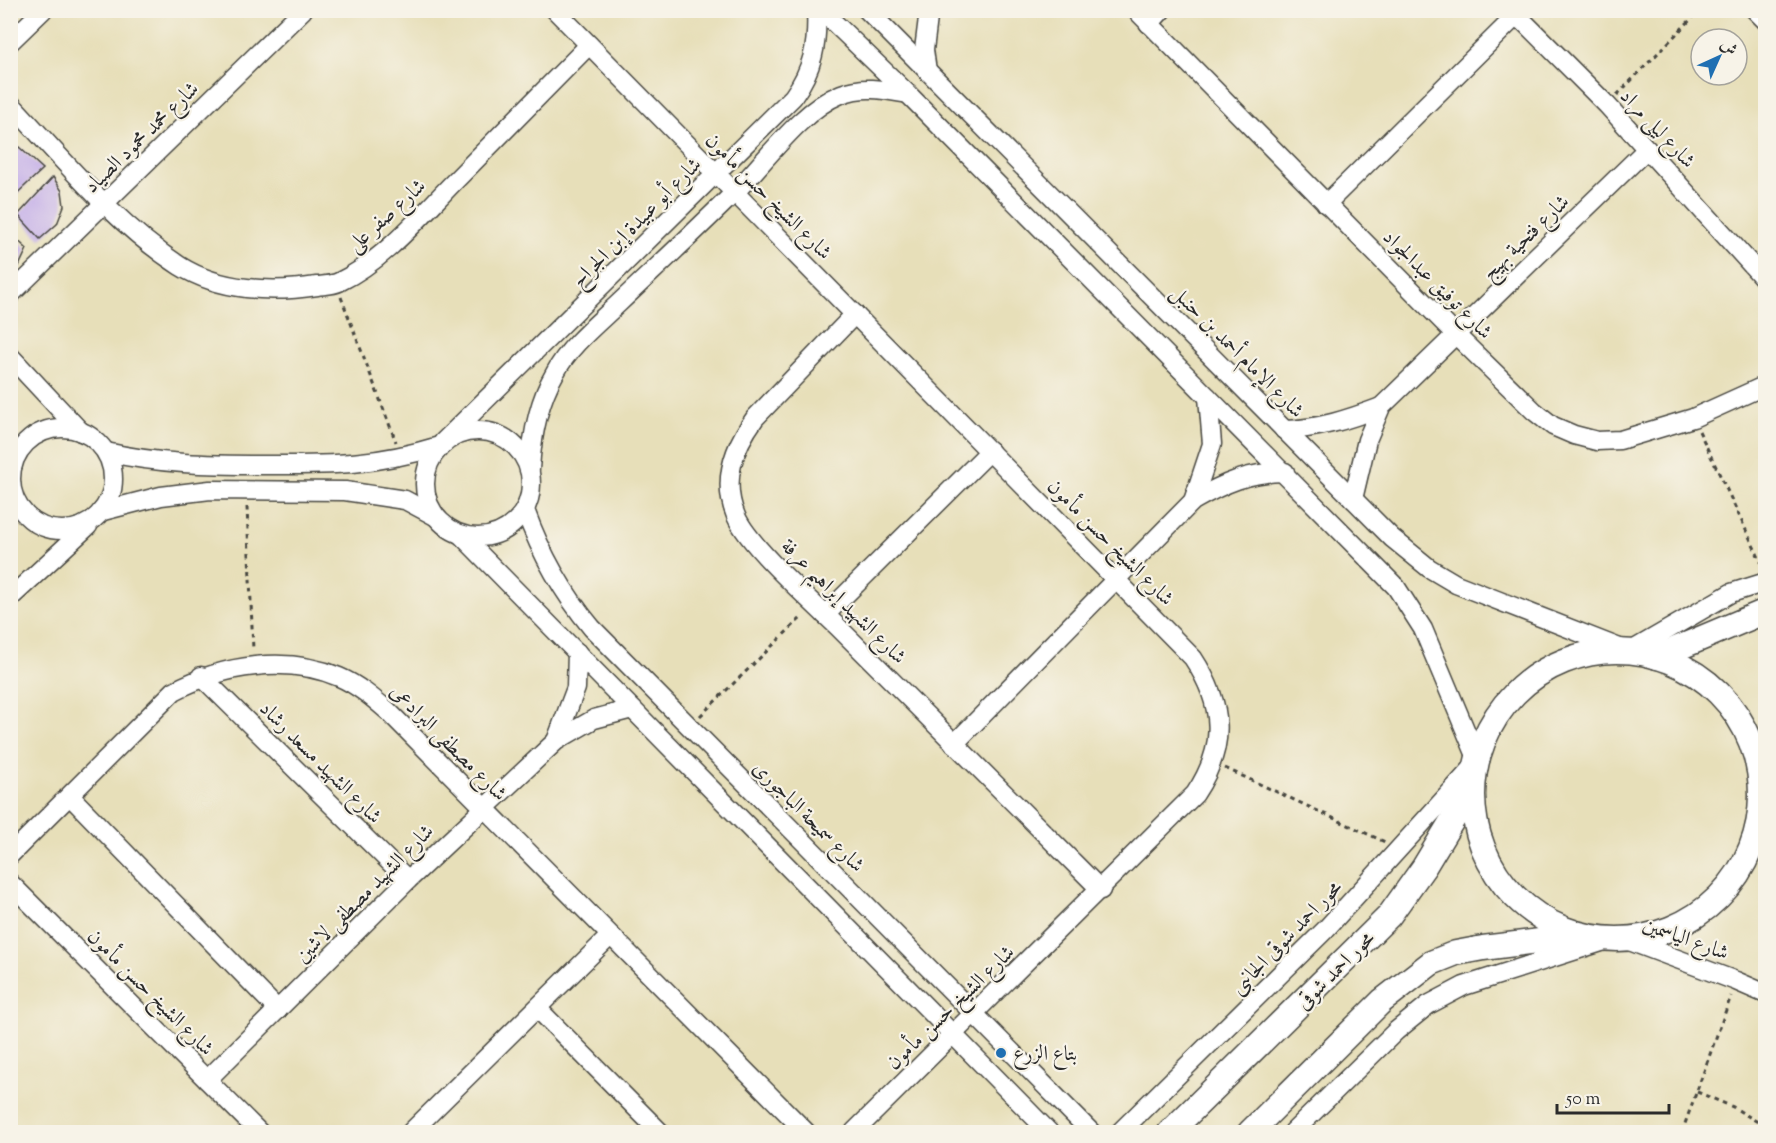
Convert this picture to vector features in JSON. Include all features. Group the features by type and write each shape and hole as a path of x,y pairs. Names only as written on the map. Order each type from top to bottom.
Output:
{"main road":[{"path":"1657,657 1766,611"},
{"path":"1250,1132 1382,1001 1431,963 1456,953 1483,948 1585,935 1617,939 1651,935 1676,927 1700,914 1720,896 1737,875 1750,852 1761,820 1763,779 1754,749 1738,718 1717,691 1689,670 1657,657 1629,651 1570,658 1544,670 1521,686 1502,707 1487,731 1475,769 1475,820 1485,852 1502,881 1525,906 1544,918 1585,935"},
{"name":"محور احمد شوقى","path":"1170,1132 1389,916 1424,867 1475,769"}],"street":[{"path":"10,42 44,10"},
{"name":"شارع محمد محمود الصياد","path":"10,295 303,10"},
{"name":"شارع الشيخ حسن مأمون","path":"555,10 1193,658 1208,681 1217,717 1218,735 1213,762 1195,794 954,1036 854,1132"},
{"name":"شارع أبو عبيدة إبن الجراح","path":"106,452 140,460 198,465 345,465 401,457 441,444 793,97 805,79 815,56 816,10"},
{"path":"821,10 908,94 1285,472 1396,587 1411,606 1423,629 1475,769"},
{"name":"شارع الإمام أحمد بن حنبل","path":"867,10 1392,538 1428,568 1456,584 1629,651"},
{"path":"927,71 924,50 929,10"},
{"name":"شارع توفيق عبدالجواد","path":"1136,10 1456,335 1534,411 1553,426 1596,441 1620,440 1693,418 1766,386"},
{"path":"1149,24 1162,10"},
{"path":"1755,10 1766,21"},
{"path":"1326,204 1515,13"},
{"name":"شارع ليلى مراد","path":"1515,13 1607,105 1766,281"},
{"name":"شارع صفر على","path":"10,103 104,204 146,241 182,267 209,280 244,288 278,290 337,284 388,250 589,45"},
{"path":"462,535 480,537 498,534 514,524 525,510 532,483 530,468 532,436 541,405 555,372 568,354 735,192 812,112 826,101 857,89 877,88 908,94"},
{"name":"شارع فتحية بهيج","path":"1353,499 1367,440 1381,407 1647,149"},
{"name":"شارع الشهيد إبراهيم عرفة","path":"855,314 755,418 741,436 733,456 729,478 730,497 736,517 748,536 820,610 1101,890"},
{"path":"10,356 81,432"},
{"path":"1195,383 1217,361"},
{"path":"1193,501 1212,444 1208,397"},
{"name":"شارع فتحية بهيج","path":"1284,430 1309,429 1326,425 1381,407"},
{"path":"10,598 97,517 111,497 114,482 112,467 106,452 95,440 81,432 65,428 42,433 12,455 11,496 30,520 44,528 60,531 76,529 97,517 185,492 247,490 367,492 405,500 435,516 462,535 1049,1132"},
{"path":"435,516 427,500 424,480 429,462 441,444 462,432 483,430 503,436 520,450 530,468"},
{"path":"820,610 990,451"},
{"path":"954,744 1193,501 1225,482 1242,476 1260,472 1285,472"},
{"name":"شارع سميحة الباجورى","path":"525,510 546,560 574,607 592,628 1091,1132"},
{"path":"1629,651 1731,593 1766,582"},
{"name":"شارع الشهيد مصطفى لاشين","path":"556,741 576,688 577,652"},
{"name":"شارع مصطفى البرادعى","path":"10,855 174,691 201,676 254,666 287,665 314,668 341,678 366,693 389,712 806,1132"},
{"name":"شارع الشهيد مسعد رشاد","path":"201,676 408,880"},
{"name":"شارع الشهيد مصطفى لاشين","path":"207,1080 408,880 556,741 594,719 632,709"},
{"name":"محور احمد شوقى الجانبى","path":"1120,1132 1293,963 1351,903 1398,848 1475,769"},
{"path":"70,796 278,1010"},
{"path":"1761,820 1766,851"},
{"name":"شارع الشيخ حسن مأمون","path":"10,883 259,1132"},
{"path":"411,1132 610,936"},
{"path":"1293,1132 1396,1031 1428,1005 1464,986 1617,939"},
{"name":"شارع الياسمين","path":"1617,939 1736,981 1766,994"},
{"path":"538,1008 660,1132"}],"path":[{"path":"1607,105 1700,10"},
{"path":"337,284 401,457"},
{"path":"1693,418 1766,572"},
{"path":"247,490 254,666"},
{"path":"690,727 820,610"},
{"path":"1213,762 1398,848"},
{"path":"1682,1132 1736,981"},
{"path":"1697,1092 1733,1107 1766,1127"}],"building":[{"path":"19,147 43,169 10,200 10,155"},
{"path":"53,177 62,191 64,206 57,224 40,239 18,215"},
{"path":"10,233 27,249 18,268 10,269"}],"place":[{"name":"بتاع الزرع","path":"1001,1053"}]}
